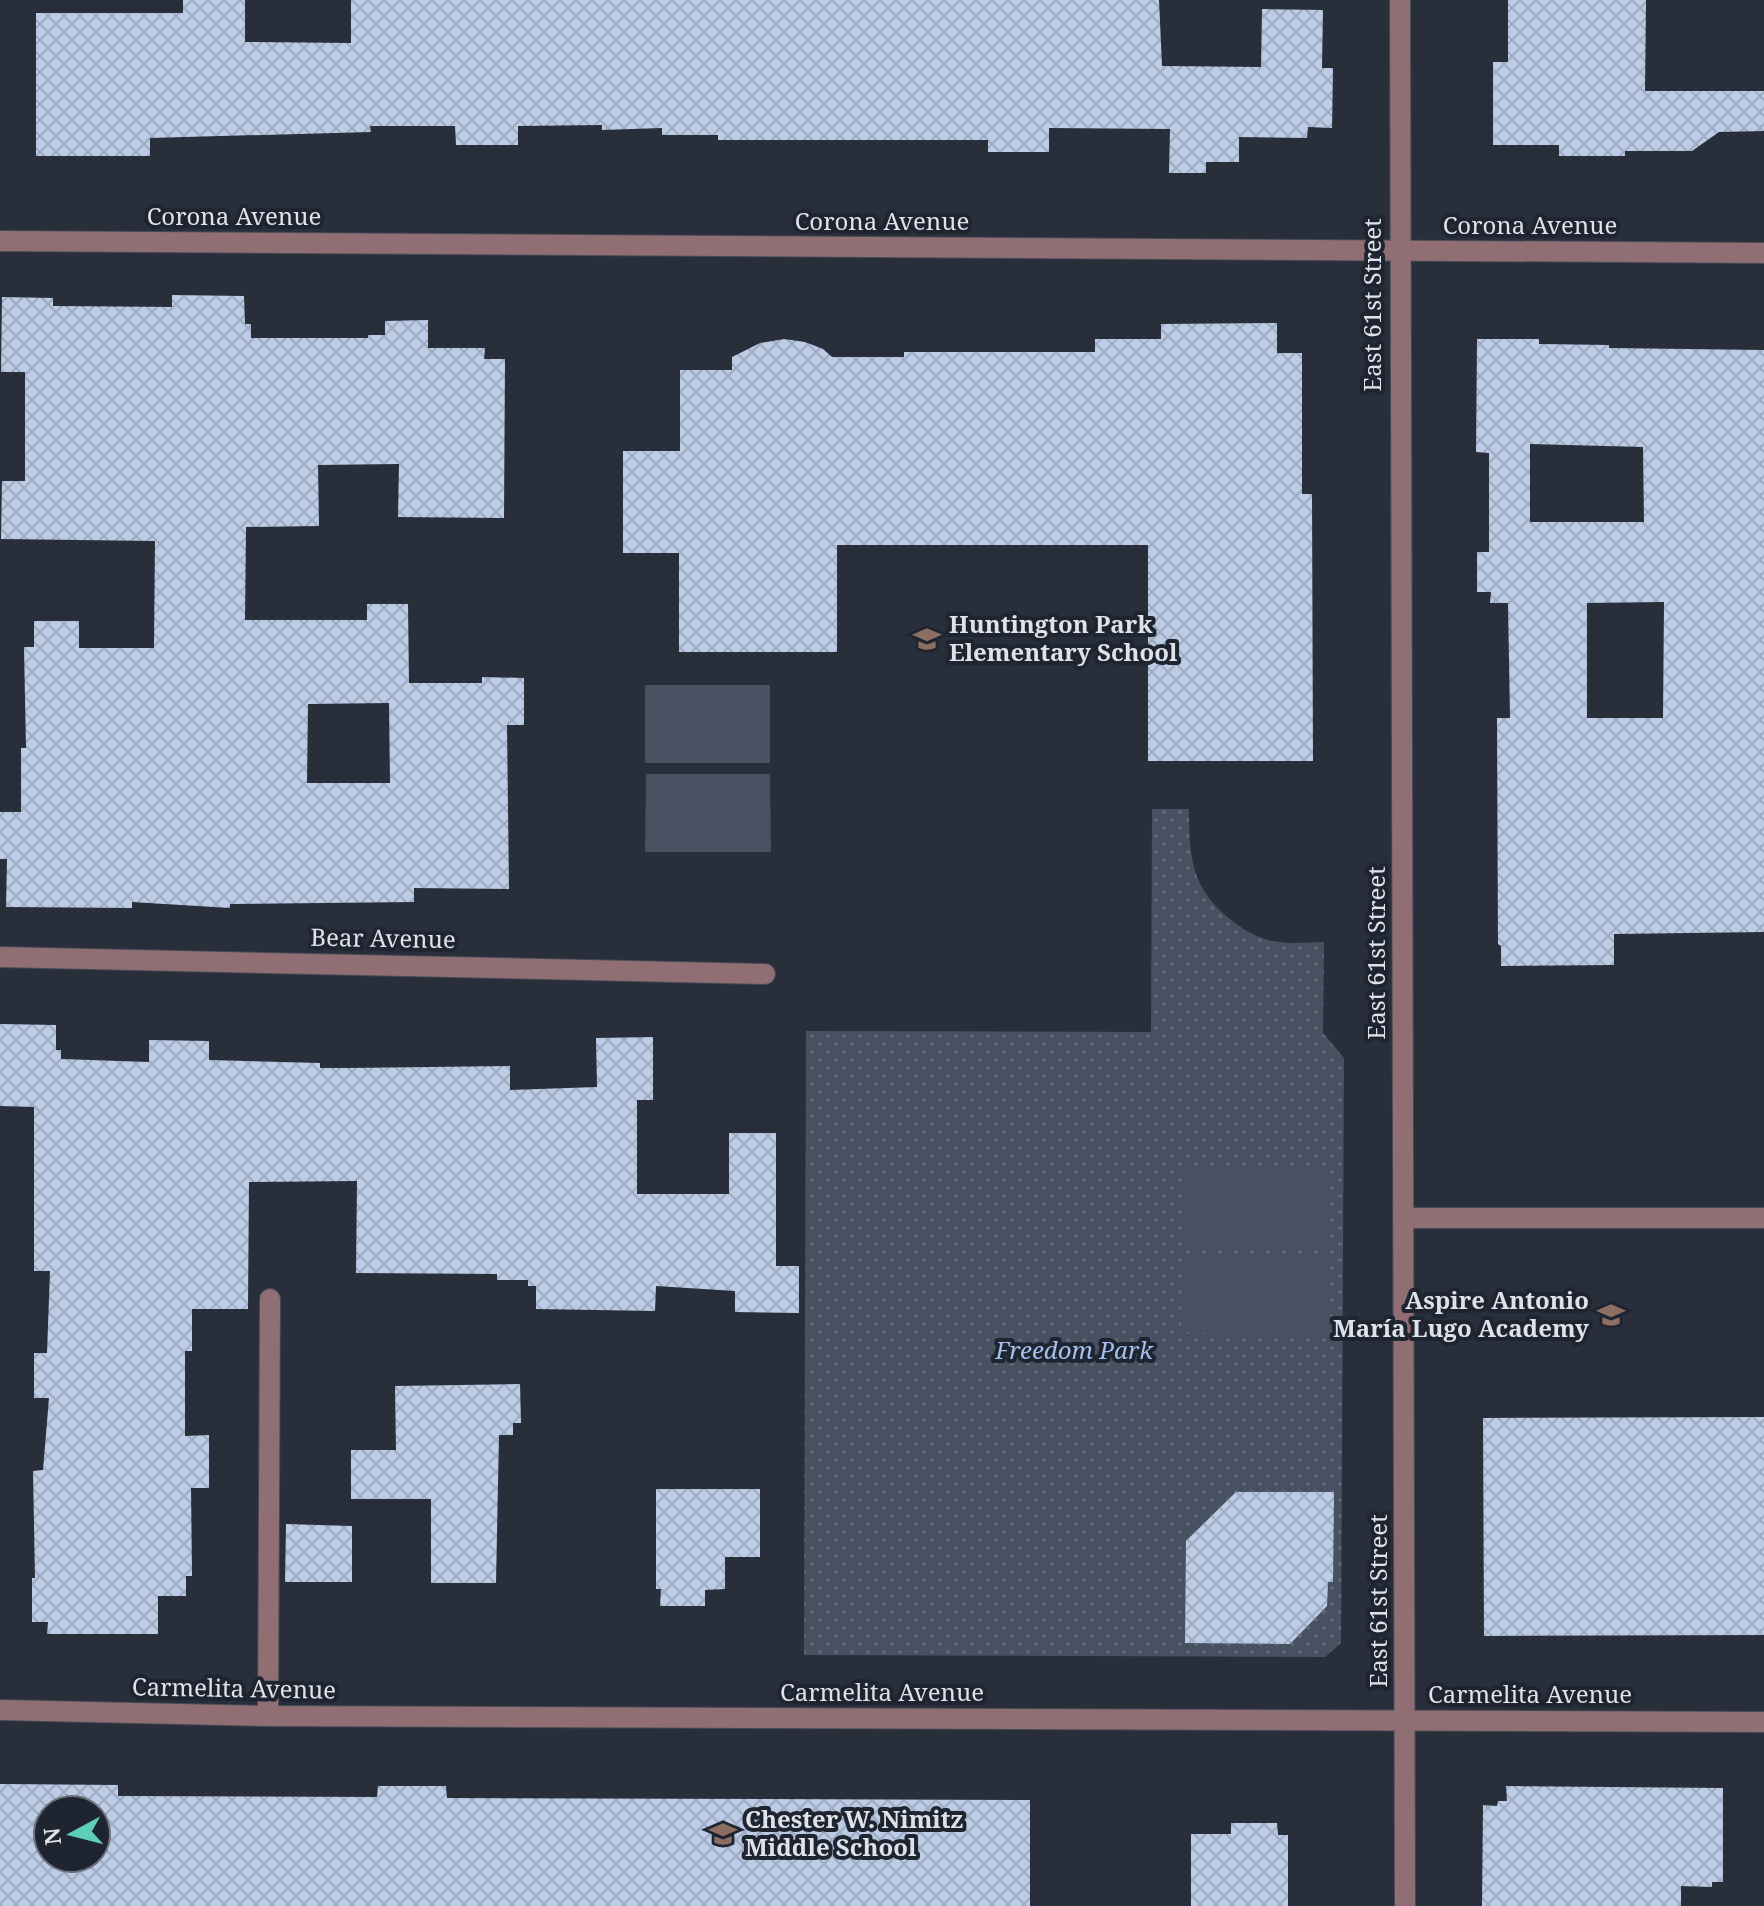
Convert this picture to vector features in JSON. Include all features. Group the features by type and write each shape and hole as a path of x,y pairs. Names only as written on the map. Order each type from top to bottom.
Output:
{"street":[{"name":"East 61st Street","path":"1400,0 1405,1906"},
{"name":"Corona Avenue","path":"0,241 1764,253"},
{"name":"Bear Avenue","path":"0,957 765,974"},
{"path":"1405,1218 1764,1218"},
{"path":"268,1716 270,1299"},
{"name":"Carmelita Avenue","path":"0,1710 268,1716 1764,1722"}],"green space":[{"path":"645,685 770,685 770,763 645,763"},
{"path":"646,774 770,774 771,852 645,852"},
{"name":"Freedom Park","path":"1152,809 1189,809 1195,870 1207,895 1230,919 1267,940 1324,942 1323,1033 1344,1058 1341,1643 1325,1657 804,1655 806,1031 1151,1032"},
{"path":"1184,1167 1330,1170 1328,1248 1183,1245"},
{"path":"1182,1255 1329,1257 1327,1336 1181,1332"}],"building":[{"path":"183,0 245,0 245,42 351,43 351,0 1159,0 1162,66 1261,67 1262,9 1323,10 1322,68 1333,68 1332,128 1308,127 1307,138 1239,137 1239,162 1206,162 1206,173 1169,173 1170,129 1049,128 1049,152 988,152 988,140 718,140 718,135 662,135 662,128 602,130 602,125 518,126 518,145 456,145 455,126 370,126 371,132 150,138 150,156 36,156 36,13 183,13"},
{"path":"1508,0 1646,0 1645,91 1764,91 1764,131 1719,132 1692,151 1625,151 1625,156 1559,156 1559,145 1493,145 1493,62 1508,62"},
{"path":"172,295 244,296 245,324 251,324 251,338 368,338 368,335 385,335 385,321 428,320 428,348 485,348 484,359 505,359 504,518 398,517 399,464 318,465 319,526 246,527 245,620 367,620 367,604 408,604 409,683 482,683 482,677 524,678 524,725 507,725 509,889 414,888 414,902 230,904 230,908 132,902 132,908 6,907 7,859 0,859 0,812 21,812 21,748 26,748 24,647 34,647 34,621 79,621 79,648 154,648 155,541 1,539 2,481 25,481 25,372 1,372 2,297 53,298 53,306 172,307","holes":["389,703 390,783 307,783 308,704"]},
{"path":"1277,323 1277,353 1302,353 1302,494 1312,494 1313,761 1148,761 1148,545 837,545 837,652 679,652 679,553 623,553 623,451 680,451 680,370 732,370 732,357 760,343 784,339 805,342 823,349 832,357 904,357 904,352 1095,352 1095,339 1161,339 1161,324"},
{"path":"1477,339 1539,339 1539,344 1609,345 1609,348 1764,350 1764,932 1614,934 1614,965 1501,966 1501,946 1498,944 1497,718 1510,718 1508,603 1490,603 1491,592 1477,592 1477,552 1489,552 1489,453 1476,452","holes":["1530,444 1643,447 1644,522 1530,522","1664,602 1663,718 1587,718 1587,603"]},
{"path":"0,1024 56,1025 56,1050 61,1050 61,1059 149,1062 149,1040 209,1041 209,1060 320,1063 320,1068 510,1066 510,1090 597,1087 596,1038 653,1037 653,1100 637,1100 637,1194 729,1194 729,1133 776,1133 776,1266 799,1266 799,1313 735,1312 735,1291 656,1286 655,1311 536,1309 536,1286 528,1286 528,1280 497,1280 497,1274 356,1273 357,1181 249,1182 248,1309 192,1309 192,1351 185,1351 185,1436 209,1435 209,1488 191,1488 192,1576 186,1576 186,1596 158,1596 158,1634 47,1634 48,1622 32,1622 32,1578 35,1578 33,1471 43,1470 49,1398 34,1398 34,1353 47,1353 50,1271 34,1271 34,1107 0,1106"},
{"path":"520,1384 521,1423 513,1423 513,1435 499,1435 496,1583 431,1583 431,1499 351,1499 351,1450 396,1450 395,1386"},
{"path":"1764,1417 1764,1635 1484,1636 1483,1418"},
{"path":"656,1489 760,1489 760,1557 725,1557 725,1589 705,1590 705,1606 660,1606 661,1589 656,1589"},
{"path":"1236,1492 1334,1492 1333,1582 1328,1582 1327,1606 1290,1644 1185,1643 1186,1541"},
{"path":"286,1524 352,1526 352,1582 285,1582"},
{"path":"0,1784 118,1785 118,1796 377,1797 378,1786 446,1786 447,1798 1030,1800 1030,1906 0,1906"},
{"path":"1506,1786 1723,1788 1723,1882 1712,1882 1712,1887 1681,1886 1681,1906 1482,1906 1483,1805 1497,1806 1498,1801 1507,1801"},
{"path":"1231,1823 1277,1823 1278,1835 1288,1835 1288,1906 1191,1906 1191,1834 1231,1834"}],"place":[{"name":"Huntington Park Elementary School","path":"927,639"},
{"name":"Aspire Antonio María Lugo Academy","path":"1611,1315"},
{"name":"Chester W. Nimitz Middle School","path":"723,1834"}]}
